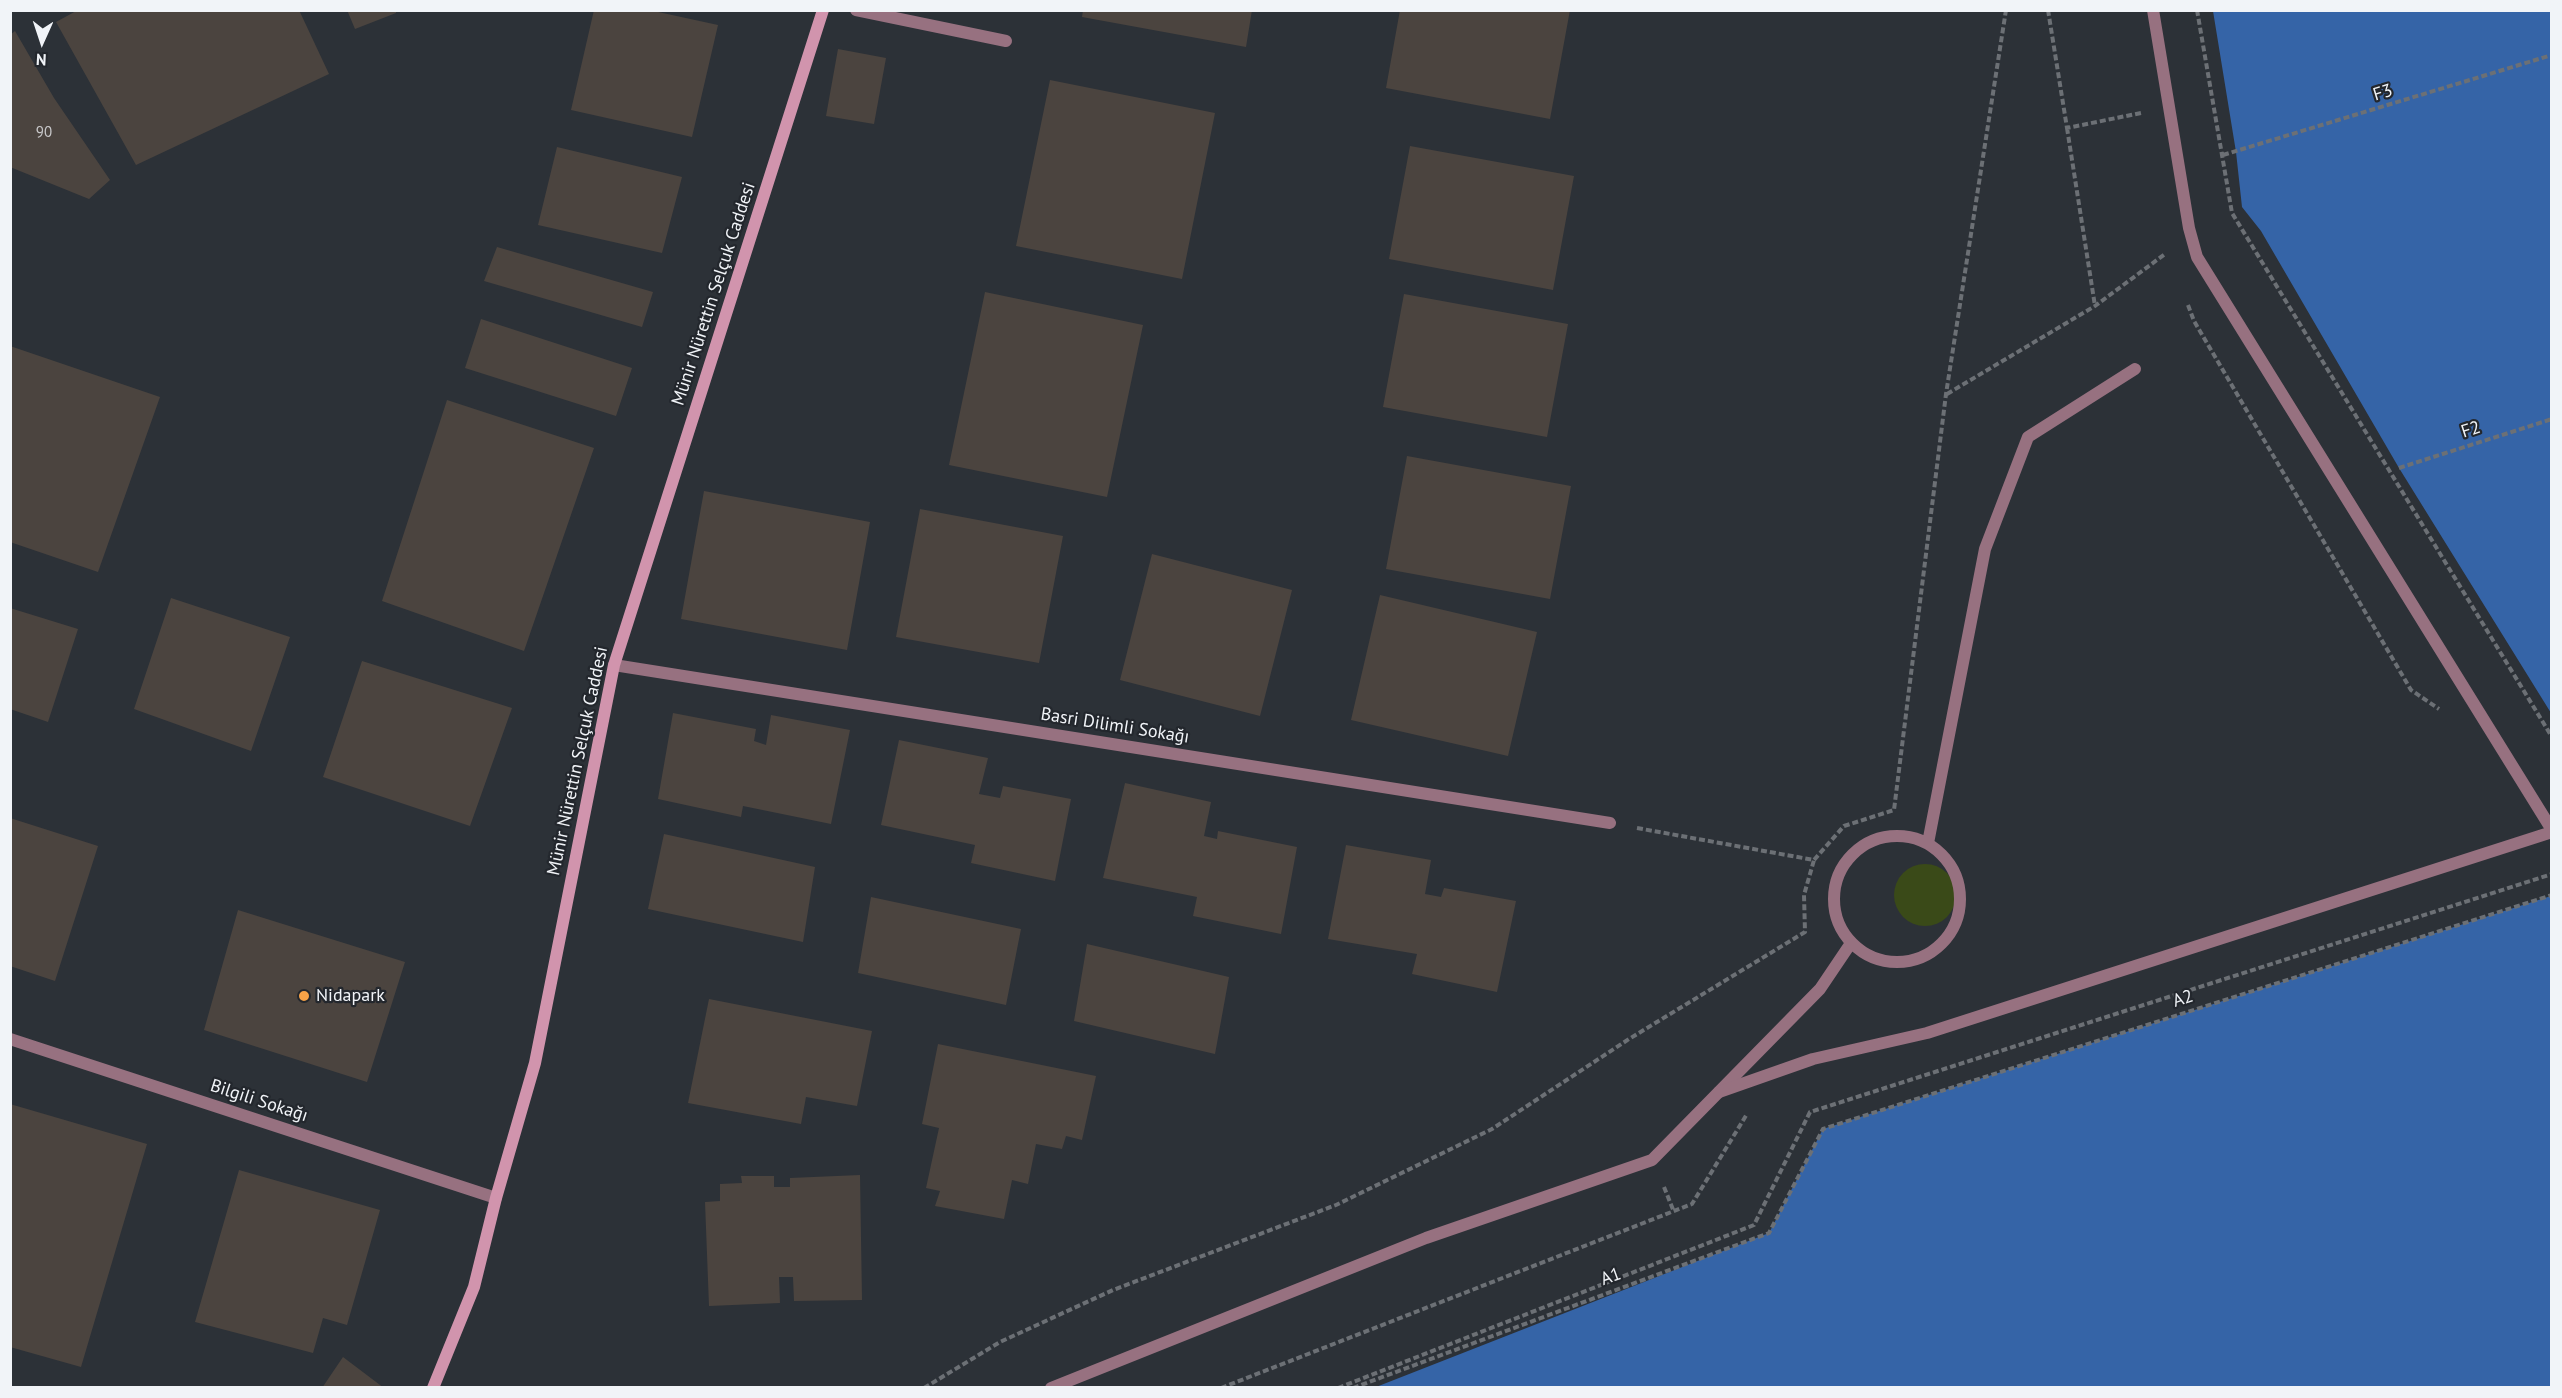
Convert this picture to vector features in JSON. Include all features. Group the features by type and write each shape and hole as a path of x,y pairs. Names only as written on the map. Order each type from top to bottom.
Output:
{"street":[{"name":"Münir Nürettin Selçuk Caddesi","path":"433,1388 474,1287 496,1198 535,1063 614,665 823,10"},
{"path":"856,10 1006,41"},
{"path":"1719,1092 1813,1059 1927,1033 2552,831 2197,257 2189,228 2153,10"},
{"path":"1928,843 1985,549 2028,437 2135,369"},
{"name":"Basri Dilimli Sokağı","path":"614,665 1610,823"},
{"path":"1888,836 1909,836 1928,843 1944,855 1956,873 1961,893 1959,915 1950,934 1935,950 1917,960 1896,963 1875,959 1851,943 1839,927 1833,908 1834,888 1840,869 1852,853 1869,842 1888,836"},
{"path":"1051,1388 1426,1238 1652,1160 1820,989 1851,943"},
{"name":"Bilgili Sokağı","path":"10,1039 496,1198"}],"path":[{"path":"924,1388 1000,1342 1113,1290 1335,1205 1492,1129 1629,1039 1805,932 1804,895 1814,860 1844,826 1894,810 1946,394 2006,10"},
{"path":"2048,10 2095,306"},
{"path":"2197,10 2232,213 2552,737"},
{"name":"F3","path":"2223,156 2552,55"},
{"path":"2067,128 2151,111"},
{"path":"1946,394 2095,306 2175,247"},
{"path":"2187,302 2200,332 2411,690 2446,713"},
{"name":"F2","path":"2399,468 2552,419"},
{"path":"1610,823 1814,860"},
{"path":"1338,1388 1754,1225 1810,1112 2552,874"},
{"name":"A2","path":"1823,1129 2552,896"},
{"path":"1221,1388 1692,1204 1772,1073"},
{"name":"A1","path":"1353,1388 1769,1233 1823,1129"}],"green space":[{"path":"1925,864 1942,869 1947,873 1951,878 1956,895 1951,912 1947,917 1942,921 1925,926 1908,921 1903,917 1899,912 1894,895 1899,878 1903,873 1908,869"}],"water":[{"path":"2213,11 2551,11 2551,713 2399,468 2261,231 2242,207 2236,152"},
{"path":"2551,896 2551,1387 1376,1387 1769,1233 1823,1129"}],"building":[{"path":"78,10 299,10 329,74 136,165 56,22"},
{"path":"347,10 396,10 396,13 355,29"},
{"path":"594,10 649,10 718,25 692,137 571,110"},
{"path":"1083,10 1252,10 1246,47 1082,17"},
{"path":"1400,10 1570,10 1550,119 1386,88"},
{"path":"15,31 54,98 110,180 89,199 10,167 10,35"},
{"path":"838,49 886,58 874,124 826,116"},
{"path":"1050,80 1215,113 1182,279 1016,246"},
{"path":"1410,146 1574,176 1553,290 1389,259"},
{"path":"557,147 682,177 662,253 538,225"},
{"path":"497,247 653,292 642,327 484,281"},
{"path":"985,292 1143,325 1107,497 949,465"},
{"path":"1404,294 1568,324 1547,437 1383,407"},
{"path":"481,319 632,368 616,416 465,368"},
{"path":"10,346 160,397 98,572 10,542"},
{"path":"447,400 594,448 524,651 382,601"},
{"path":"1407,456 1571,486 1550,599 1386,569"},
{"path":"704,491 870,522 847,650 681,619"},
{"path":"920,509 1063,536 1039,663 896,637"},
{"path":"1152,554 1292,590 1260,716 1120,680"},
{"path":"1380,595 1537,632 1508,756 1351,720"},
{"path":"171,598 290,637 251,751 134,709"},
{"path":"10,608 78,629 48,722 10,709"},
{"path":"362,661 512,708 470,826 323,777"},
{"path":"673,713 756,729 754,741 766,745 771,715 850,730 831,824 743,806 741,817 658,799"},
{"path":"899,740 988,758 979,794 1000,798 1003,786 1071,799 1055,881 971,863 975,845 881,825"},
{"path":"1125,783 1211,802 1204,836 1217,839 1218,831 1297,847 1281,934 1193,916 1197,897 1103,878"},
{"path":"10,818 98,846 55,981 10,966"},
{"path":"664,834 815,867 803,942 648,909"},
{"path":"1346,845 1431,860 1425,894 1441,897 1444,888 1516,901 1497,992 1412,974 1417,954 1328,939"},
{"path":"871,897 1021,929 1006,1005 858,973"},
{"name":"Nidapark","path":"238,910 405,962 367,1082 204,1030"},
{"path":"1087,944 1229,977 1215,1054 1074,1021"},
{"path":"709,999 872,1031 857,1106 806,1097 801,1124 688,1103"},
{"path":"938,1044 1096,1076 1082,1140 1066,1136 1062,1149 1036,1144 1028,1184 1012,1180 1004,1219 935,1206 940,1191 926,1188 939,1128 922,1124"},
{"path":"10,1104 147,1144 81,1367 10,1347"},
{"path":"239,1170 380,1210 347,1325 323,1318 313,1353 195,1322"},
{"path":"860,1175 862,1300 794,1301 793,1277 779,1277 780,1303 709,1306 705,1202 720,1201 720,1184 742,1183 741,1176 774,1176 774,1187 790,1187 790,1178"},
{"path":"343,1357 384,1388 322,1388"}],"place":[{"name":"Nidapark","path":"304,996"}]}
